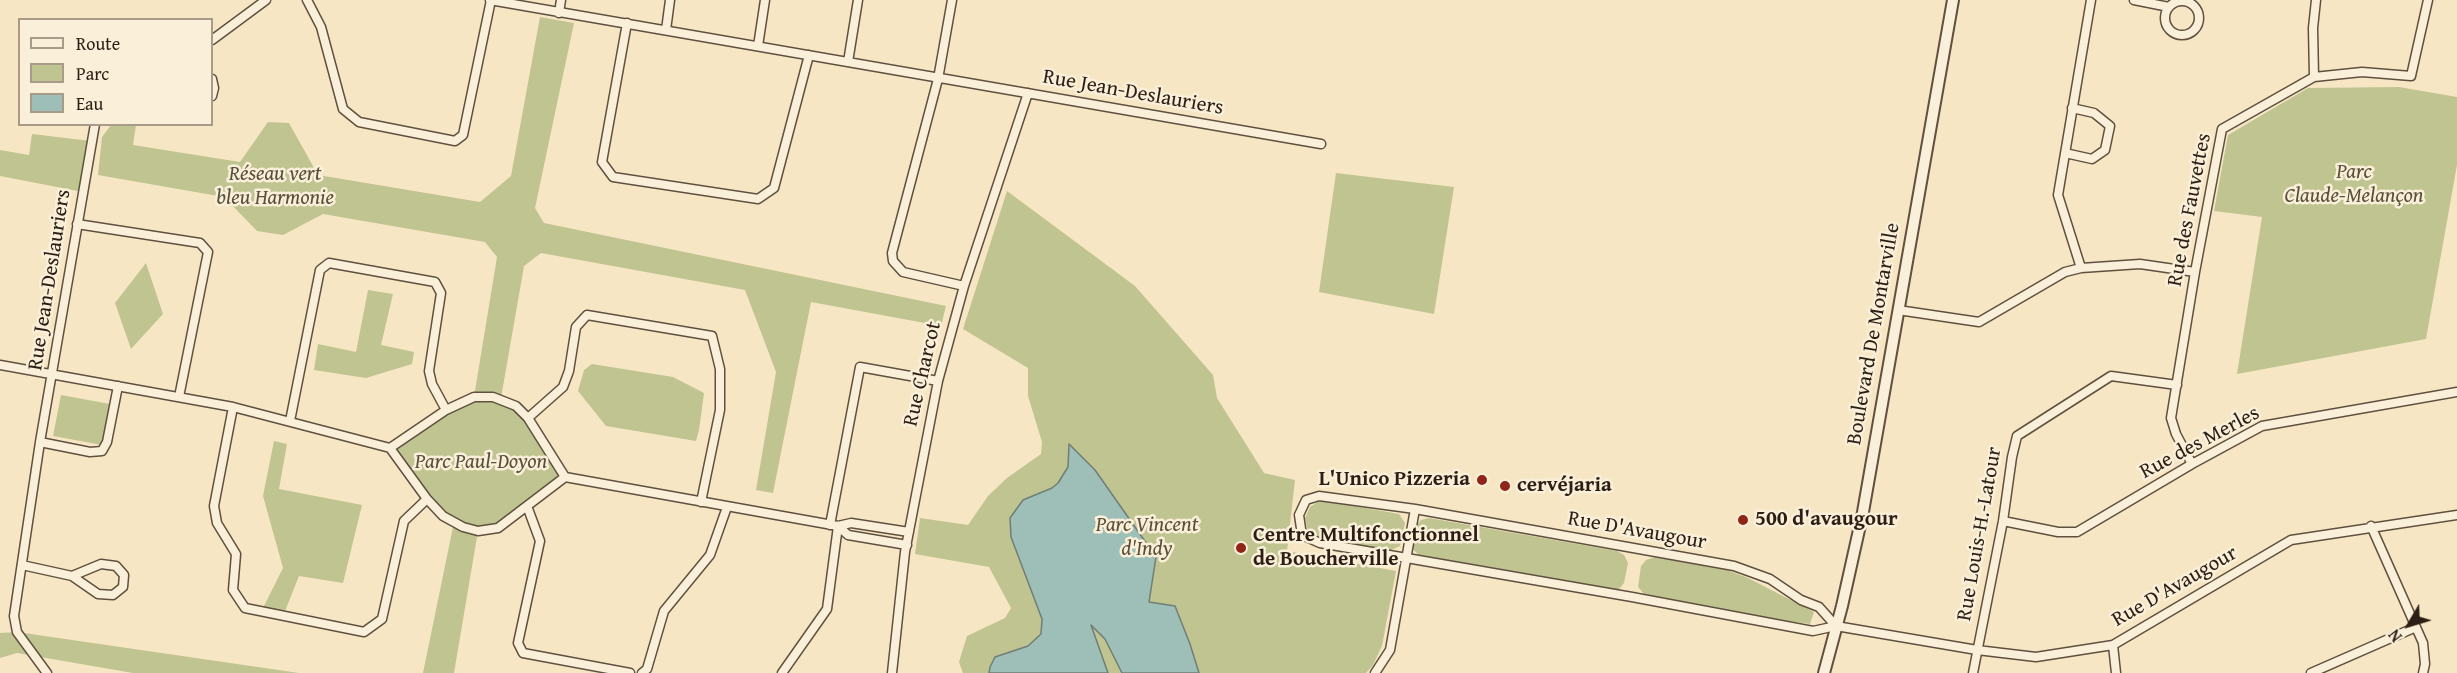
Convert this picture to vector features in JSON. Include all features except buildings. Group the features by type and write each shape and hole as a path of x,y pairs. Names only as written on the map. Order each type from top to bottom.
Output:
{"street":[{"name":"Rue Jean-Deslauriers","path":"307,0 321,27 343,109 359,122 455,141 463,135 490,0 1321,144"},
{"path":"559,12 561,0"},
{"path":"666,30 670,0"},
{"path":"758,46 765,0"},
{"path":"848,62 858,0"},
{"path":"952,0 938,79 892,253 893,261 903,272 964,286"},
{"name":"Boulevard De Montarville","path":"1824,673 1863,512 1953,0"},
{"path":"2081,268 2058,195 2091,0"},
{"path":"2134,0 2169,7 2179,1 2191,3 2199,12 2199,24 2196,30 2185,36 2179,36 2170,31 2165,16 2169,7"},
{"path":"2314,77 2313,28 2316,0"},
{"name":"Rue des Fauvettes","path":"2192,464 2176,434 2171,418 2194,272 2222,129 2314,77 2362,72 2412,76 2428,0"},
{"path":"213,39 264,1"},
{"path":"627,23 602,162 613,177 758,199 774,188 809,56"},
{"name":"Rue Charcot","path":"892,673 909,532 938,381 964,286 1028,93"},
{"path":"2065,153 2092,159 2105,150 2110,126 2094,112 2072,108"},
{"name":"Rue Jean-Deslauriers","path":"47,673 17,633 14,616 40,442 95,126"},
{"path":"77,224 200,243 208,252 178,397"},
{"path":"290,421 320,270 329,263 435,282 441,293 429,371 432,384 446,410"},
{"path":"1898,310 1979,322 2064,272 2081,268 2140,264 2194,272"},
{"path":"528,418 563,387 576,327 587,315 712,336 720,369 720,410 701,502"},
{"path":"0,365 233,407 390,448 427,499 443,516 463,527 478,531 498,528 565,477"},
{"path":"782,673 827,609 834,526 860,367 938,381"},
{"name":"Rue Louis-H.-Latour","path":"1973,673 2003,522 2017,436 2110,376 2177,385"},
{"path":"40,442 90,452 102,451 107,442 118,387"},
{"name":"Rue des Merles","path":"2003,522 2068,533 2077,532 2192,464 2262,426 2457,392"},
{"path":"390,448 446,410 474,397 493,397 516,406 528,418 565,477 834,526 851,523 909,532"},
{"path":"233,407 214,506 217,524 236,554 232,590 245,608 364,632 382,619 404,521 427,499"},
{"name":"Rue D'Avaugour","path":"1836,626 1819,607 1801,600 1770,579 1734,566 1316,495 1303,503 1299,515 1300,532 1307,539 1813,631 1836,626 1977,650 2036,657 2114,645 2291,540 2371,526 2457,515"},
{"path":"527,506 540,542 518,643 522,650 524,653 630,673"},
{"path":"642,673 647,669 664,611 710,555 727,507"},
{"path":"1375,673 1390,650 1415,510"},
{"path":"834,526 848,535 907,545"},
{"path":"2371,526 2422,643 2425,664 2423,673"},
{"path":"22,565 72,576 98,594 113,595 123,587 124,575 116,566 101,564 72,576"},
{"path":"2311,673 2416,627"},
{"path":"2114,645 2116,673"}],"green space":[{"name":"Réseau vert bleu Harmonie","path":"540,17 574,23 535,208 544,223 946,306 941,326 811,302 773,493 756,490 776,372 745,290 541,253 524,266 501,398 516,406 565,477 498,528 478,531 454,673 423,673 454,522 443,515 390,448 474,397 497,257 485,242 323,214 283,235 257,231 224,197 98,175 102,137 110,126 136,126 133,145 240,162 268,122 289,123 318,175 480,202 511,176"},
{"name":"Parc Claude-Melançon","path":"2399,87 2457,97 2457,165 2426,339 2237,374 2262,217 2214,211 2228,135 2308,88"},
{"path":"32,134 91,141 83,192 0,176 0,150 29,155"},
{"path":"1336,173 1454,187 1434,314 1319,292"},
{"name":"Parc Vincent d'Indy","path":"1007,191 1135,286 1213,375 1217,398 1264,473 1295,480 1287,551 1396,571 1382,646 1373,665 1366,673 963,673 959,662 967,636 1005,618 1011,608 989,567 915,554 920,518 968,525 988,496 1007,478 1041,454 1042,442 1028,396 1028,368 963,329"},
{"path":"146,263 163,314 131,349 115,303"},
{"path":"368,290 393,294 381,345 414,352 412,364 366,378 314,370 318,344 356,352"},
{"path":"592,364 673,377 704,393 696,441 606,426 578,391 584,370"},
{"path":"61,395 110,404 102,445 53,436"},
{"path":"274,441 287,444 279,489 362,505 343,583 299,576 285,611 263,608 283,568 263,496"},
{"path":"1321,500 1399,514 1405,523 1400,546 1389,551 1318,539 1308,531 1305,518 1310,507"},
{"path":"1429,518 1617,551 1624,555 1628,563 1624,583 1619,589 1611,590 1490,567 1420,557 1413,549 1416,526 1421,520"},
{"path":"1655,557 1727,570 1748,578 1814,612 1810,624 1645,595 1638,587 1641,566 1646,560"},
{"path":"17,632 299,673 133,673 17,653 0,658 0,633"}],"water":[{"path":"1069,444 1095,470 1156,557 1149,602 1175,606 1199,673 1122,673 1105,639 1091,625 1108,673 989,673 995,657 1028,646 1041,634 1042,619 1011,537 1010,518 1023,500 1052,488 1058,483 1068,467"}],"place":[{"name":"L'Unico Pizzeria","path":"1482,480"},
{"name":"cervéjaria","path":"1505,486"},
{"name":"500 d'avaugour","path":"1743,520"},
{"name":"Centre Multifonctionnel de Boucherville","path":"1241,548"}],"park label":[{"name":"Parc Paul-Doyon","path":"481,463"}]}
